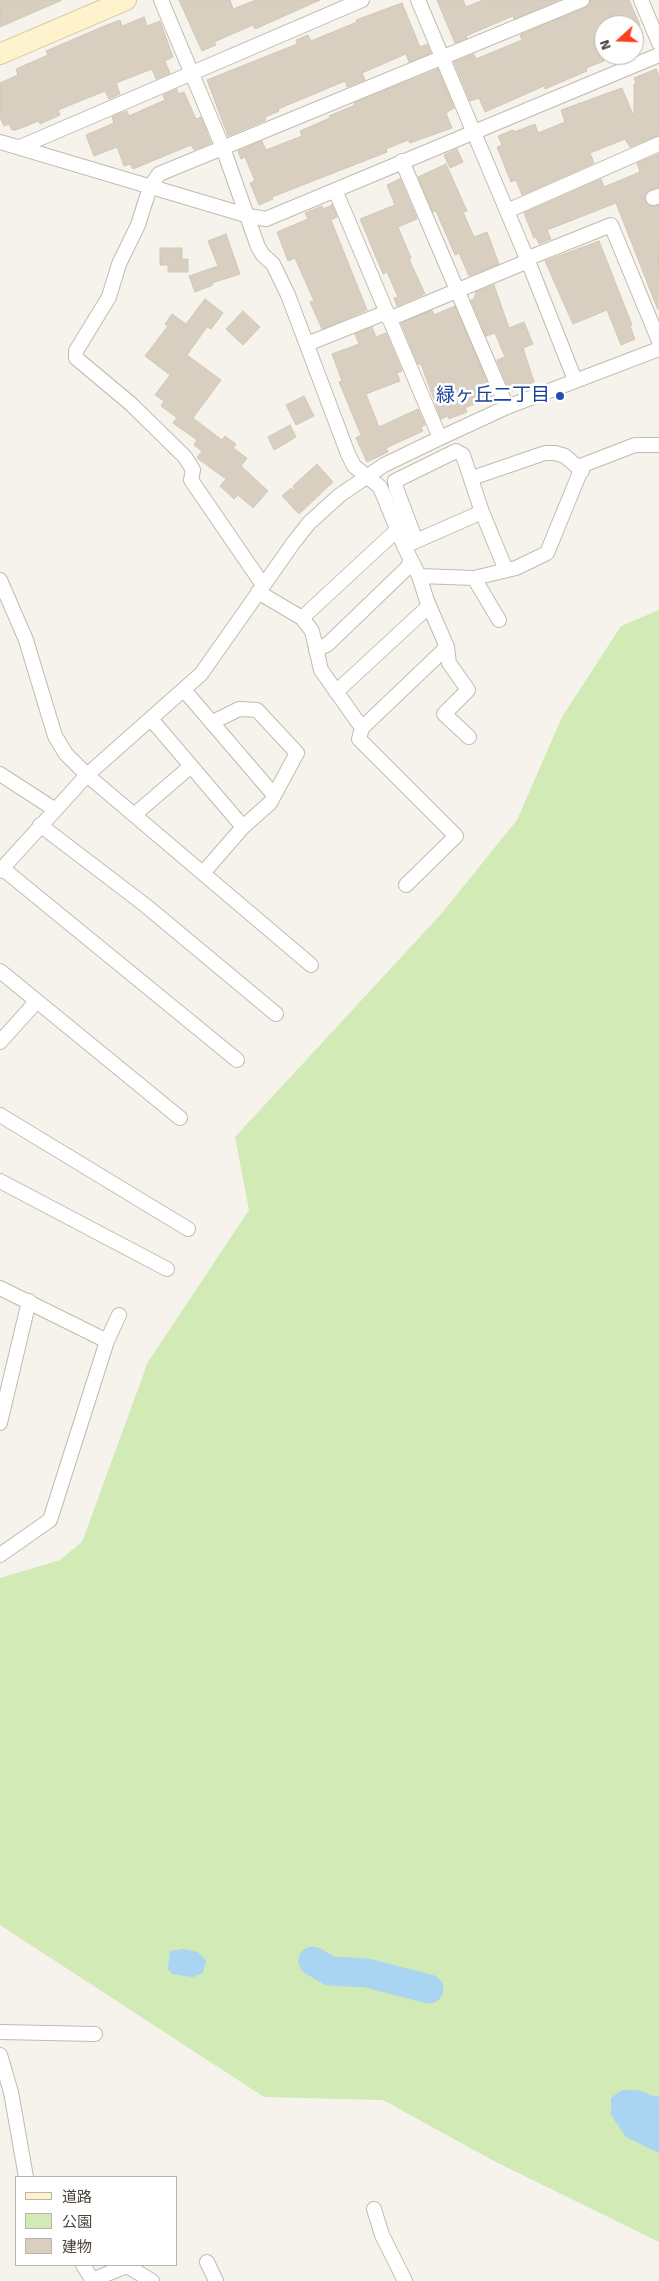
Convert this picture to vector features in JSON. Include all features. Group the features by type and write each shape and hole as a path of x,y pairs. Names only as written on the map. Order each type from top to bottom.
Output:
{"street":[{"path":"0,54 126,0"},
{"path":"161,0 223,148 258,246 262,255 273,264 288,295 348,454 354,466 365,477 380,487 397,530 410,543"},
{"path":"20,147 362,0"},
{"path":"418,0 507,211 575,380"},
{"path":"362,728 320,670 312,632 302,618 260,588 191,480 193,470 185,457 131,404 76,358 76,350 109,297 119,264 138,225 150,187 159,174 443,59 582,0"},
{"path":"641,0 659,43"},
{"path":"0,142 248,216 266,219 659,55"},
{"path":"507,211 659,144"},
{"path":"402,161 507,407"},
{"path":"335,190 440,438"},
{"path":"307,344 458,291 611,225 659,341"},
{"path":"237,1060 1,869 87,775 184,690 210,661 260,588 310,523 340,495 384,465 507,407 659,349"},
{"path":"419,576 474,578 506,570 547,554 583,465 635,444 659,445"},
{"path":"316,650 328,644 409,566 410,543 395,481 456,451 463,455 482,512 506,570"},
{"path":"472,478 545,454 555,453 565,456 582,471"},
{"path":"410,543 482,512"},
{"path":"302,618 397,530"},
{"path":"410,559 419,576 429,606 447,647 449,663 468,690 444,714 469,737"},
{"path":"474,578 499,620"},
{"path":"0,580 26,640 55,736 66,754 87,775 311,965"},
{"path":"336,692 429,606"},
{"path":"406,885 456,836 359,739 362,728 447,647"},
{"path":"184,690 274,795"},
{"path":"203,873 243,827 270,803 297,753 257,710 239,709 213,722"},
{"path":"150,719 243,827"},
{"path":"134,815 191,766"},
{"path":"0,774 54,809"},
{"path":"40,825 145,905 276,1014"},
{"path":"0,971 180,1118"},
{"path":"0,1042 37,1001"},
{"path":"0,1115 188,1229"},
{"path":"0,1181 167,1269"},
{"path":"0,1288 107,1341"},
{"path":"0,1423 29,1301"},
{"path":"0,1555 50,1520 107,1341 119,1315"},
{"path":"0,2032 95,2034"},
{"path":"0,2055 11,2092 26,2176"},
{"path":"374,2209 382,2235 405,2281"},
{"path":"207,2262 216,2281"},
{"path":"84,2266 93,2280 127,2266 152,2281"}],"green space":[{"path":"659,610 659,2242 494,2161 383,2100 264,2097 0,1925 0,1578 60,1560 82,1542 148,1362 249,1210 235,1137 442,913 517,820 562,717 621,626"}],"water":[{"path":"183,1949 198,1952 206,1961 203,1973 193,1977 172,1974 168,1969 170,1951"},
{"path":"622,2090 638,2090 656,2097 659,2096 659,2153 626,2137 611,2115 611,2098"}],"building":[{"path":"0,0 62,0 0,27"},
{"path":"179,0 230,0 233,9 256,0 320,0 255,29 253,25 214,42 216,45 202,51"},
{"path":"437,0 463,0 466,7 483,0 559,0 514,19 513,16 466,36 467,38 455,43"},
{"path":"591,0 629,0 636,15 594,15 594,65 586,68 587,71 545,89 544,86 485,112 479,98 470,101 454,62 474,54 476,59 522,40 520,35 585,8"},
{"path":"402,3 420,47 427,44 431,53 409,62 406,54 362,73 365,80 347,87 345,81 278,109 279,111 265,117 266,120 228,136 207,80 297,44 296,40 308,35 311,41 357,22 356,20"},
{"path":"144,17 147,26 160,21 173,57 165,61 170,73 156,79 152,69 116,83 120,94 109,99 105,91 58,110 60,115 40,124 39,121 16,130 12,130 9,124 4,126 0,117 0,83 18,75 16,69 48,55 46,51 102,27 120,20 122,26"},
{"path":"438,69 454,108 446,113 452,128 410,143 408,140 386,149 387,152 272,197 273,199 259,205 250,183 255,181 245,157 241,159 238,151 262,141 266,150 302,136 300,131 330,118 329,116 355,105 354,103"},
{"path":"656,69 659,76 659,135 630,147 625,139 590,153 594,163 522,195 516,180 511,182 497,147 502,145 498,136 535,124 538,133 565,122 561,110 622,88 634,117 634,84 636,83 634,78"},
{"path":"177,89 178,94 184,92 196,119 201,117 211,143 194,150 191,145 133,169 130,164 124,166 117,147 94,156 86,135 114,123 112,117 116,115 127,111 129,116 165,100 163,95"},
{"path":"457,149 463,162 450,168 444,155"},
{"path":"659,154 659,187 650,190 644,197 648,205 652,207 659,205 658,310 616,203 547,230 551,239 539,244 536,237 534,238 524,213 601,179 604,187 640,172 637,163"},
{"path":"446,164 467,211 463,212 474,237 487,232 499,264 469,276 459,253 455,255 436,211 433,212 418,177"},
{"path":"400,179 417,219 398,227 411,258 409,259 425,294 397,306 394,298 398,297 387,272 383,274 360,219 395,205 387,185"},
{"path":"332,205 337,217 331,220 367,310 322,329 310,302 314,301 295,258 288,261 277,232 308,219 305,213 322,206 323,209"},
{"path":"226,234 240,274 212,283 213,285 195,292 189,276 218,266 208,241"},
{"path":"599,241 632,325 630,326 635,339 621,345 607,310 573,324 545,261"},
{"path":"160,248 182,248 182,259 188,259 188,272 168,272 168,265 160,265"},
{"path":"494,285 509,328 524,322 533,344 523,348 534,382 512,391 509,390 497,360 505,357 495,333 486,336 471,300 474,299 476,292"},
{"path":"205,299 223,313 211,329 207,327 187,355 221,380 193,418 222,440 225,436 236,444 233,448 247,458 241,466 268,491 253,508 238,495 234,499 220,486 226,479 197,458 202,451 194,445 197,440 173,423 177,418 161,406 164,401 155,395 170,375 145,356 168,326 165,324 172,314 186,324"},
{"path":"455,306 493,396 465,408 467,412 449,419 448,416 441,419 421,364 418,364 401,323 432,310 434,315"},
{"path":"243,311 260,327 243,345 226,329"},
{"path":"372,327 376,337 386,333 402,371 397,373 400,381 366,394 379,427 418,409 425,425 421,427 423,431 386,448 388,452 367,462 356,438 361,435 339,382 342,381 332,354 359,344 355,334"},
{"path":"304,396 314,416 296,425 286,405"},
{"path":"290,425 296,437 274,450 268,437"},
{"path":"317,464 333,482 299,514 282,496 291,488 297,493 293,486"}],"waterway":[{"path":"313,1961 330,1971 367,1973 429,1989"}],"place":[{"name":"緑ヶ丘二丁目","path":"560,396"}]}
